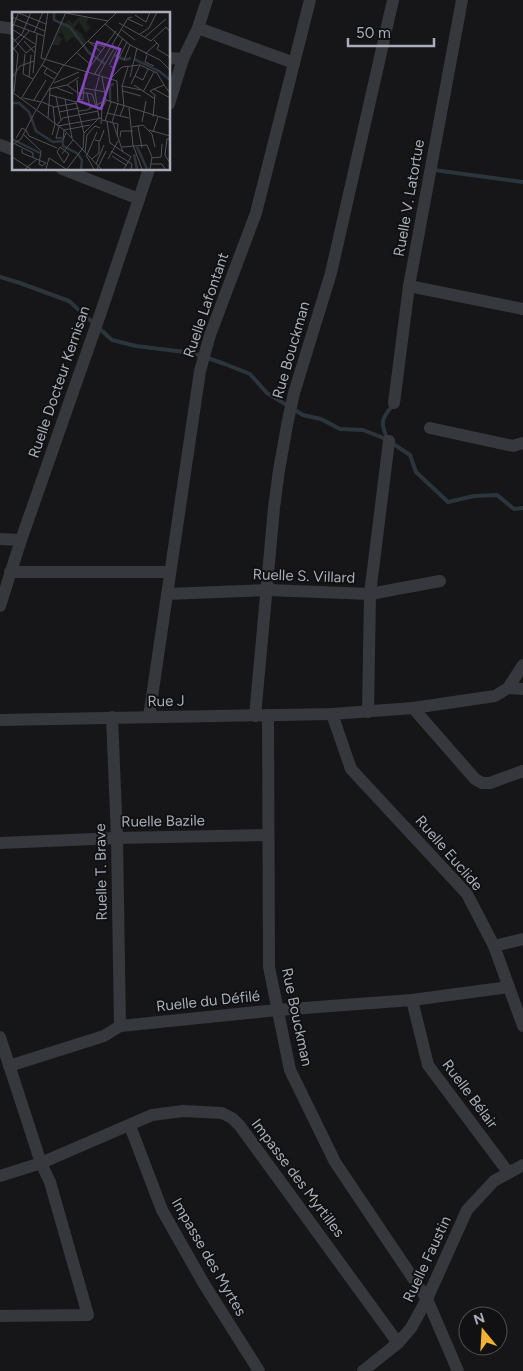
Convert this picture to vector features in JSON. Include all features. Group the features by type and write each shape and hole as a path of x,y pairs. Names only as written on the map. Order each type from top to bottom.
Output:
{"street":[{"path":"170,101 183,60 198,28 207,0"},
{"name":"Ruelle Lafontant","path":"149,717 200,371 210,335 256,213 310,0"},
{"name":"Rue Bouckman","path":"255,716 279,470 288,420 294,393 331,274 393,0"},
{"name":"Ruelle V. Latortue","path":"394,403 409,286 462,0"},
{"path":"198,28 294,63"},
{"path":"170,58 183,60"},
{"path":"0,145 12,149"},
{"path":"65,170 139,199"},
{"name":"Ruelle Docteur Kernisan","path":"0,606 148,170"},
{"path":"409,286 523,309"},
{"path":"430,428 513,446 523,443"},
{"path":"368,712 370,594 388,441"},
{"path":"0,539 21,540"},
{"path":"10,572 170,572"},
{"name":"Ruelle S. Villard","path":"167,594 268,590 370,594 440,580"},
{"path":"508,688 523,665"},
{"path":"508,688 523,688"},
{"name":"Rue J","path":"0,720 255,716 368,712 487,698 502,693 508,688"},
{"path":"413,708 475,779 482,783 490,783 523,771"},
{"name":"Ruelle Euclide","path":"332,714 351,769 467,894 494,946 523,1026"},
{"name":"Rue Bouckman","path":"268,715 269,967 290,1070 335,1162 427,1299 458,1371"},
{"name":"Ruelle T. Brave","path":"112,717 117,838 120,1026"},
{"name":"Ruelle Bazile","path":"0,843 267,835"},
{"path":"494,946 523,939"},
{"name":"Ruelle du Défilé","path":"9,1066 104,1036 120,1026 277,1010 412,1000 509,987"},
{"name":"Ruelle Bélair","path":"412,1000 428,1066 508,1172"},
{"path":"0,1037 41,1163 50,1182 88,1315 0,1316"},
{"name":"Impasse des Myrtilles","path":"0,1176 41,1163 152,1115 183,1110 222,1113 232,1118 240,1126 398,1343"},
{"name":"Impasse des Myrtes","path":"130,1126 162,1210 204,1284 259,1371"},
{"name":"Ruelle Faustin","path":"363,1371 398,1343 411,1328 427,1299 467,1210 494,1181 523,1165"}],"waterway":[{"path":"434,170 523,182"},
{"path":"0,277 69,301 112,340 136,346 193,353 225,364 250,374 267,393 303,415 321,419 340,429 363,430 386,439"},
{"path":"388,440 383,421 393,405"},
{"path":"392,443 410,455 416,472 448,502 474,496 497,495 514,509 523,508"}]}
